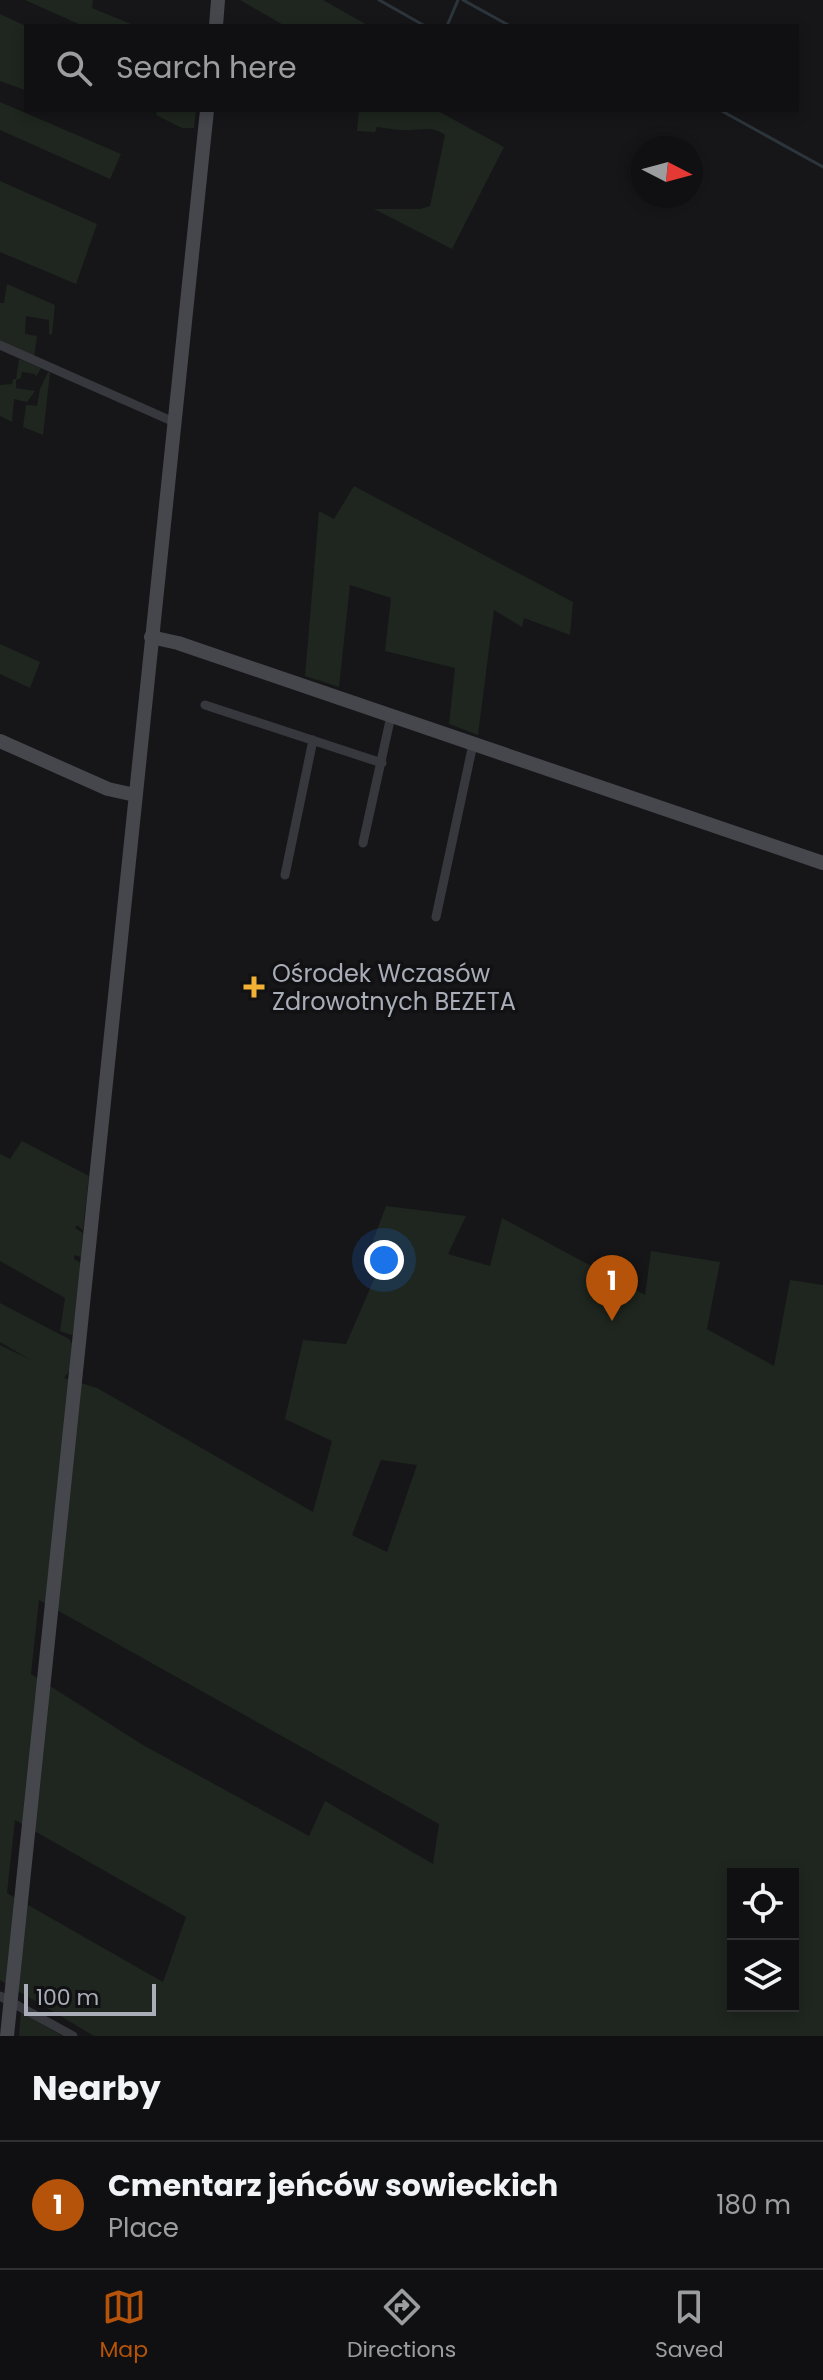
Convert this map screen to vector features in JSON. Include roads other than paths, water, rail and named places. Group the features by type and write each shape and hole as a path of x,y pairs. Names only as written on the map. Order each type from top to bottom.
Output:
{"main road":[{"path":"216,24 218,0"},
{"path":"7,2036 5,1999 207,112"},
{"path":"151,637 178,643 823,863"},
{"path":"0,741 108,789 135,795"}],"street":[{"path":"0,345 174,422"},
{"path":"205,705 382,763"},
{"path":"363,843 391,716"},
{"path":"285,875 313,740"},
{"path":"436,917 473,744"},
{"path":"5,1999 73,2036"}],"waterway":[{"path":"379,0 421,24"},
{"path":"448,24 458,0"},
{"path":"463,0 506,24"},
{"path":"724,112 823,167"}],"place":[{"name":"Ośrodek Wczasów Zdrowotnych BEZETA","path":"254,987"},
{"name":"Cmentarz jeńców sowieckich","path":"612,1321"}]}
